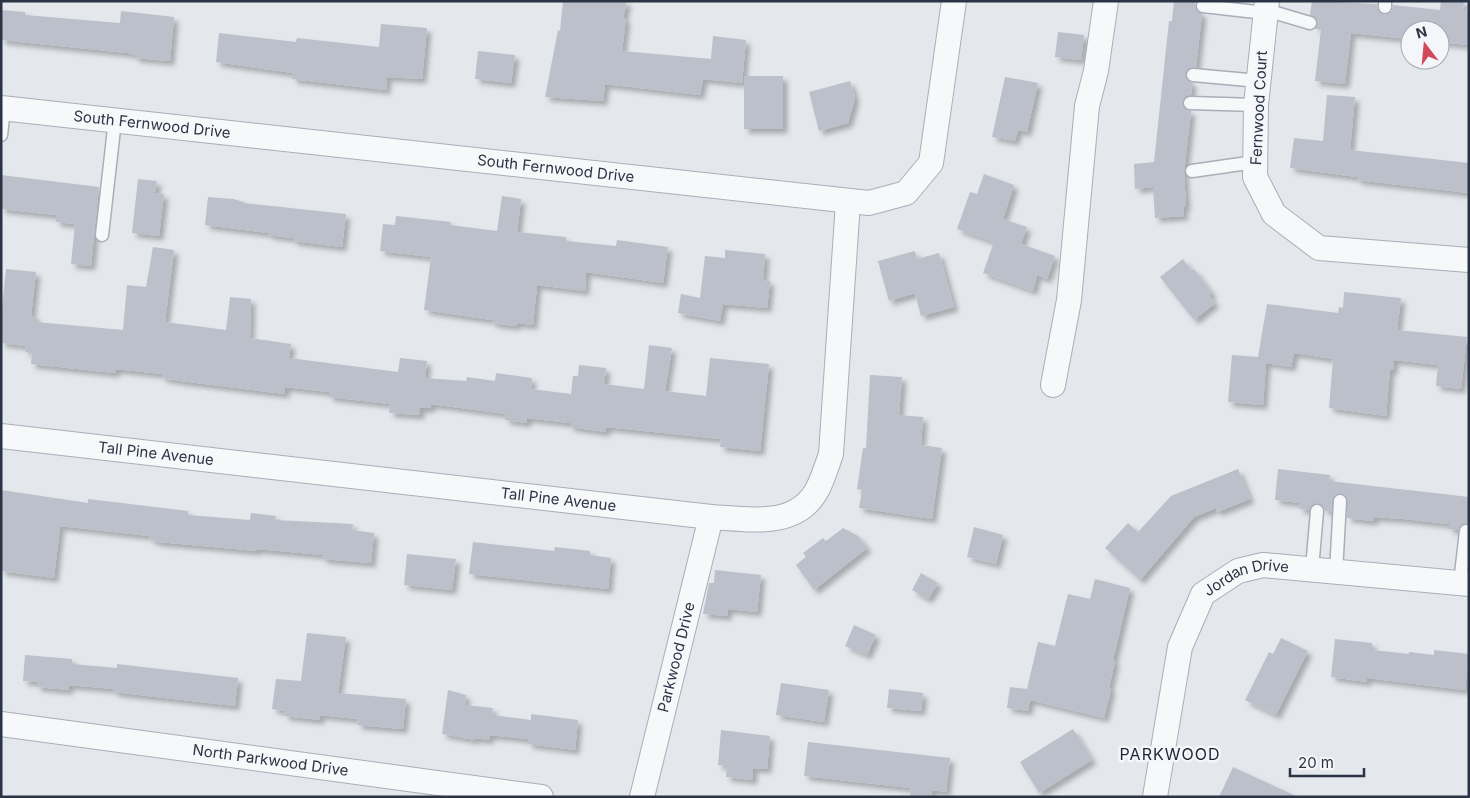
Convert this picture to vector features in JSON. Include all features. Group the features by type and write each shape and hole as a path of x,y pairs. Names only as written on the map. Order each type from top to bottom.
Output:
{"street":[{"name":"South Fernwood Drive","path":"2,108 848,202 856,200 869,203 906,193 931,163 954,1"},
{"path":"1053,385 1069,300 1087,106 1096,71 1106,1"},
{"name":"Fernwood Court","path":"1266,8 1256,105 1255,177 1274,214 1319,248 1469,260"},
{"name":"Tall Pine Avenue","path":"1,436 711,517 775,520 799,510 817,491 831,454 848,202"},
{"name":"Parkwood Drive","path":"642,797 711,517"},
{"name":"Jordan Drive","path":"1155,797 1180,647 1203,594 1238,571 1263,565 1464,584"},
{"name":"North Parkwood Drive","path":"1,724 541,797"}],"lane":[{"path":"1203,6 1266,8 1310,23"},
{"path":"1193,76 1259,81"},
{"path":"1190,103 1256,105"},
{"path":"1,135 2,108"},
{"path":"102,235 115,120"},
{"path":"1192,171 1255,162"},
{"path":"1336,572 1340,501"},
{"path":"1312,569 1317,511"},
{"path":"1464,584 1466,531"}],"building":[{"path":"563,1 627,1 623,18 626,18 622,51 711,59 713,36 746,40 742,83 703,79 700,95 605,84 603,101 545,97 558,30 560,31"},
{"path":"1174,1 1196,1 1195,9 1202,14 1196,67 1189,68 1185,74 1186,79 1192,83 1191,95 1186,96 1182,102 1185,110 1191,111 1184,172 1186,207 1183,207 1184,216 1155,218 1153,187 1135,189 1134,164 1154,162 1169,21 1172,21"},
{"path":"1312,1 1377,4 1378,11 1385,15 1392,11 1393,5 1440,10 1441,1 1464,1 1463,10 1469,11 1469,45 1450,43 1450,20 1400,20 1400,38 1351,33 1345,84 1315,81 1321,30 1315,29 1318,21 1310,15"},
{"path":"1,10 25,12 25,15 120,23 121,11 174,17 170,61 135,58 135,55 128,53 1,40"},
{"path":"381,24 427,28 422,79 387,77 386,90 292,79 293,73 216,62 219,33 296,42 297,38 379,47"},
{"path":"1058,32 1084,35 1081,60 1055,57"},
{"path":"478,51 515,55 511,83 475,79"},
{"path":"744,76 783,76 783,129 744,129"},
{"path":"1005,77 1038,83 1027,132 1018,130 1015,141 992,137"},
{"path":"850,81 855,98 848,123 819,131 809,92"},
{"path":"1327,95 1355,97 1350,150 1469,163 1469,193 1357,180 1357,177 1290,168 1294,138 1323,141"},
{"path":"984,174 1014,185 1003,219 1027,227 1021,244 1055,256 1047,279 1037,275 1033,291 983,273 994,242 957,229 970,192 977,194"},
{"path":"1,175 99,187 91,266 71,264 75,224 56,222 56,215 1,209"},
{"path":"138,179 157,181 155,193 164,194 159,236 132,233"},
{"path":"502,196 521,199 517,232 566,237 566,241 616,246 617,240 668,247 663,283 586,272 585,291 537,285 533,325 517,323 516,326 492,323 492,320 424,310 431,257 380,251 383,224 395,225 396,216 451,222 450,225 497,231"},
{"path":"208,197 233,199 244,203 346,214 342,247 293,241 293,238 268,235 269,233 205,225"},
{"path":"153,247 174,250 165,322 226,330 230,297 251,299 250,338 291,344 289,358 398,372 400,358 427,361 425,378 466,381 467,377 495,381 496,373 532,378 531,389 571,394 573,376 578,376 579,365 606,368 604,384 644,389 649,345 672,348 665,391 706,396 710,358 769,364 760,451 720,447 721,439 606,427 606,432 570,427 570,423 527,418 527,423 505,420 506,414 431,404 431,408 420,408 420,415 389,413 390,404 329,397 329,392 285,387 285,394 162,378 162,374 116,369 115,373 31,364 32,353 25,352 26,346 1,343 1,317 6,269 36,272 31,316 36,316 36,322 123,330 127,285 146,287"},
{"path":"725,250 765,254 763,280 770,281 767,308 723,304 720,321 678,313 681,294 700,298 705,256 725,258"},
{"path":"915,251 917,259 939,253 954,307 921,316 915,293 889,301 878,261"},
{"path":"1183,259 1191,270 1194,269 1212,293 1209,296 1215,303 1194,320 1160,277"},
{"path":"1344,292 1401,298 1397,330 1467,337 1461,389 1436,386 1438,365 1394,360 1393,370 1390,370 1386,416 1329,408 1333,359 1294,353 1291,367 1266,363 1263,405 1228,402 1232,355 1258,357 1267,304 1338,313 1339,307 1343,308"},
{"path":"870,375 902,377 899,415 923,417 921,445 942,448 932,519 859,508 862,490 857,489 863,448 866,448"},
{"path":"1238,469 1250,499 1217,512 1216,508 1194,517 1140,580 1105,548 1128,523 1138,532 1171,496"},
{"path":"1278,469 1330,475 1329,481 1469,497 1469,524 1462,524 1458,530 1449,529 1449,524 1404,519 1374,517 1373,521 1347,518 1347,498 1341,493 1333,497 1331,512 1325,511 1324,507 1318,503 1313,504 1309,510 1299,509 1300,503 1275,500"},
{"path":"1,490 88,503 88,499 188,511 188,515 250,520 251,513 276,516 275,520 353,524 352,530 374,533 371,563 322,559 323,555 159,542 149,539 150,536 60,526 54,578 1,571"},
{"path":"974,527 1003,535 996,564 967,557"},
{"path":"843,528 858,536 867,548 814,590 796,565 806,557 803,553 823,538 826,541"},
{"path":"473,542 554,551 555,547 590,551 590,555 611,558 608,589 469,574"},
{"path":"407,554 456,559 452,590 404,585"},
{"path":"715,570 761,575 757,612 728,609 727,616 703,614 709,583 714,583"},
{"path":"921,573 938,583 928,599 912,590"},
{"path":"1095,579 1130,588 1113,660 1115,661 1109,688 1111,689 1104,718 1030,700 1028,711 1007,708 1010,687 1027,689 1038,642 1055,646 1068,594 1090,599"},
{"path":"854,625 876,635 867,655 845,646"},
{"path":"307,633 346,637 338,693 406,699 403,729 357,725 358,719 320,715 320,720 284,716 285,711 272,709 276,679 301,681"},
{"path":"1281,638 1308,651 1276,715 1245,700 1269,652 1273,654"},
{"path":"1335,639 1372,643 1372,650 1434,655 1434,650 1469,654 1465,690 1367,678 1367,682 1331,677"},
{"path":"25,655 72,659 72,664 117,668 117,664 238,678 235,706 113,692 114,689 69,685 69,690 37,687 37,682 23,681"},
{"path":"781,683 829,690 824,722 776,715"},
{"path":"889,689 923,693 921,711 887,708"},
{"path":"448,690 466,695 465,705 493,708 492,715 531,720 531,714 578,720 575,750 528,744 528,739 490,735 489,740 475,738 475,740 442,734"},
{"path":"1073,729 1092,760 1039,793 1020,762"},
{"path":"721,730 770,736 767,769 753,768 753,780 726,777 727,766 718,765"},
{"path":"808,742 950,758 946,792 932,790 931,797 910,796 911,788 804,776"},
{"path":"1233,767 1298,797 1219,797"}],"district":[{"name":"PARKWOOD","path":"1170,754"}]}
